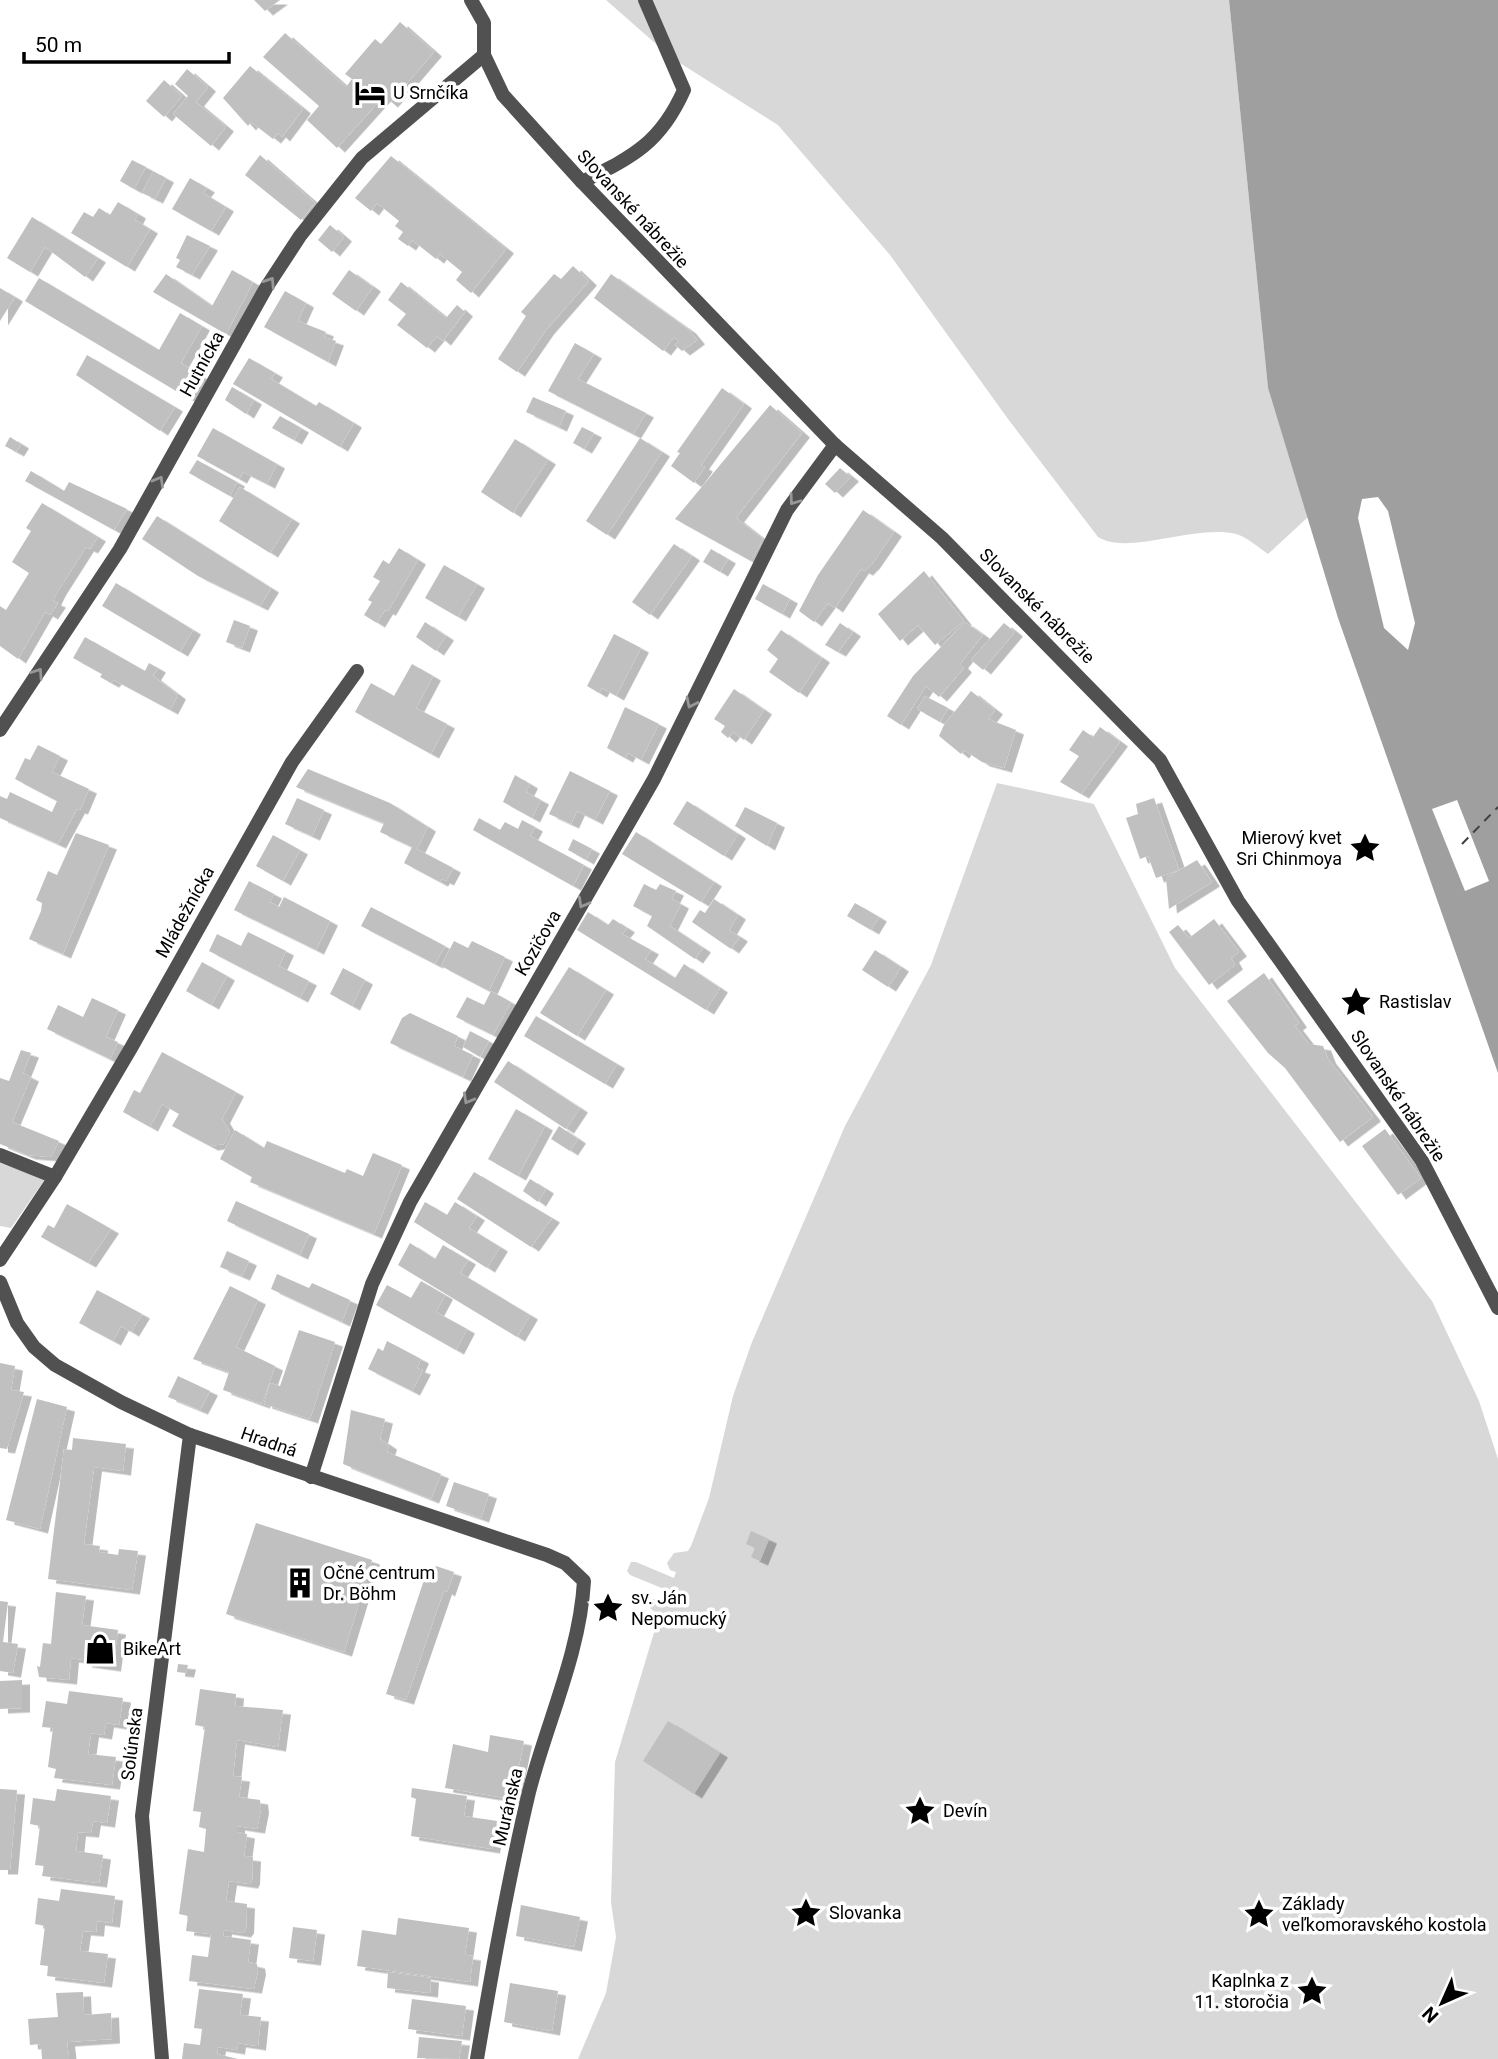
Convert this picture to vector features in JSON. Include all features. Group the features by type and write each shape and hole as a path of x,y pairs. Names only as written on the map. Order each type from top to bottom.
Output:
{"street":[{"name":"Slovanské nábrežie","path":"471,0 484,23 484,55 503,95 582,182 835,445 942,538 1160,760 1238,901 1422,1161 1498,1308"},
{"path":"582,182 615,166 655,138 667,124 684,89 645,0"},
{"name":"Hutnícka","path":"0,730 120,549 266,288 300,236 362,158 484,55"},
{"name":"Kozičova","path":"311,1477 372,1284 410,1202 654,779 787,510 835,445"},
{"name":"Mládežnícka","path":"0,1260 55,1177 292,762 357,671"},
{"path":"0,1156 55,1177"},
{"name":"Hradná","path":"0,1282 17,1323 34,1348 55,1365 190,1435 547,1555 575,1571"},
{"name":"Solúnska","path":"162,2059 142,1816 190,1435"},
{"name":"Muránska","path":"477,2059 497,1942 530,1791 582,1612 584,1581 575,1571"}],"shaded area":[{"path":"606,0 1229,0 1268,388 1308,517 1268,554 1240,535 1220,532 1126,543 1111,542 1098,537 1008,419 890,255 778,125 672,58"},
{"path":"1229,0 1498,0 1498,1073 1338,618 1268,388"},
{"path":"997,783 1094,804 1175,968 1432,1301 1479,1401 1498,1459 1498,2059 578,2059 606,1993 616,1937 611,1902 615,1762 659,1616 650,1608 653,1599 665,1602 669,1591 630,1575 627,1571 631,1562 636,1562 674,1578 676,1572 670,1570 667,1563 674,1553 688,1551 691,1546 709,1498 733,1396 752,1342 845,1126 931,965"},
{"path":"0,1163 45,1179 11,1228 0,1226"}],"pier":[{"path":"1378,497 1388,511 1415,623 1408,650 1384,628 1358,518 1362,499"},
{"path":"1457,800 1489,881 1465,891 1432,809"}],"building":[{"path":"254,0 280,0 265,11"},
{"path":"400,22 434,52 390,103 383,97 337,148 307,120 319,106 263,57 285,33 346,87 352,79 345,74 375,39 381,44"},
{"path":"250,66 303,109 282,137 278,133 273,139 251,122 248,126 223,98"},
{"path":"187,69 208,87 196,102 226,127 211,146 173,114 188,96 175,84"},
{"path":"164,80 182,96 164,117 146,101"},
{"path":"260,155 315,203 301,220 245,175"},
{"path":"391,156 506,249 471,293 456,280 462,272 440,254 436,259 412,240 408,246 398,239 403,232 395,226 399,221 377,203 371,211 355,198"},
{"path":"132,160 146,167 134,189 120,181"},
{"path":"153,171 166,178 155,199 142,193"},
{"path":"190,178 207,188 203,193 226,207 211,231 172,209"},
{"path":"118,202 138,214 135,220 150,229 127,267 71,233 84,212 93,217 99,208 110,215"},
{"path":"32,217 98,258 85,277 45,247 30,272 7,258"},
{"path":"330,225 344,237 332,252 318,240"},
{"path":"187,235 210,246 192,275 176,267 180,260 176,258"},
{"path":"573,266 589,281 546,330 517,372 498,359 526,316 521,312 554,274 561,279"},
{"path":"232,270 253,282 226,334 153,292 166,274 212,306"},
{"path":"349,270 373,287 356,311 332,294"},
{"path":"611,274 688,329 697,340 682,351 675,345 679,341 674,337 663,351 594,298"},
{"path":"39,278 159,350 180,313 202,326 181,363 201,376 188,398 25,301"},
{"path":"401,282 446,318 457,305 465,312 443,341 437,336 427,348 397,325 406,314 388,300"},
{"path":"0,288 15,297 0,321"},
{"path":"285,291 306,303 298,321 326,332 324,337 336,341 328,362 264,327"},
{"path":"575,343 594,354 578,379 646,413 633,434 548,391"},
{"path":"87,355 175,407 160,431 76,375"},
{"path":"249,358 275,373 271,379 316,406 319,402 354,423 340,447 233,384"},
{"path":"232,387 254,400 246,414 225,400"},
{"path":"722,388 744,404 701,465 705,467 694,483 671,466 680,453 677,452"},
{"path":"533,397 566,411 559,427 526,412"},
{"path":"770,405 802,433 736,518 763,539 751,561 675,519"},
{"path":"280,416 301,428 294,440 272,428"},
{"path":"582,427 594,433 584,449 573,443"},
{"path":"213,428 277,464 267,484 243,472 239,479 197,456"},
{"path":"10,437 21,444 16,452 5,446"},
{"path":"640,438 662,452 607,535 586,521"},
{"path":"515,439 548,460 513,513 481,492"},
{"path":"197,460 237,482 230,496 189,473"},
{"path":"840,468 851,477 835,493 825,484"},
{"path":"31,471 64,491 69,482 127,509 114,530 25,481"},
{"path":"240,487 292,519 270,553 219,521"},
{"path":"42,503 98,537 90,549 86,547 53,601 58,603 50,615 45,612 18,659 0,646 0,606 6,610 29,573 12,562 31,531 26,528"},
{"path":"863,510 894,532 872,564 865,571 861,569 835,608 828,603 814,622 799,611 818,575"},
{"path":"157,516 271,588 260,606 198,576 142,539"},
{"path":"674,544 692,556 650,615 632,602"},
{"path":"399,548 418,560 388,611 385,610 377,623 364,615 372,602 368,600 380,581 373,577 383,560 389,564"},
{"path":"711,549 728,559 720,572 703,562"},
{"path":"444,565 477,584 458,617 425,598"},
{"path":"924,571 964,621 935,645 918,625 900,641 878,614"},
{"path":"116,583 193,630 180,652 102,606"},
{"path":"763,584 790,599 782,614 755,599"},
{"path":"234,620 250,626 242,648 226,642"},
{"path":"425,622 446,636 436,651 416,637"},
{"path":"965,622 983,635 960,664 964,668 939,697 926,686 901,725 887,716 913,676"},
{"path":"840,623 853,632 838,652 825,645"},
{"path":"1004,623 1015,632 983,670 971,660"},
{"path":"781,630 822,658 799,693 769,672 778,659 767,650"},
{"path":"614,634 641,648 616,696 602,688 599,693 587,686"},
{"path":"85,637 145,671 149,663 158,668 153,676 178,695 170,710 114,680 111,683 100,677 102,674 73,658"},
{"path":"412,664 433,676 416,708 447,724 431,754 355,712 371,683 394,696"},
{"path":"734,689 764,710 744,740 733,732 728,738 721,732 725,726 714,719"},
{"path":"971,691 995,710 988,719 1016,730 1004,768 982,762 964,750 961,754 939,736 944,725"},
{"path":"925,696 948,708 940,722 917,709"},
{"path":"625,707 659,724 641,760 628,753 625,758 607,748"},
{"path":"1100,727 1120,742 1081,794 1060,782 1079,756 1069,750 1083,730 1093,737"},
{"path":"38,745 60,756 52,772 89,789 80,810 77,809 58,844 0,818 0,796 7,799 10,792 52,812 57,801 15,779 25,758 30,760"},
{"path":"308,769 390,803 428,827 417,849 453,868 446,881 442,879 440,882 404,863 412,847 380,832 384,823 296,787"},
{"path":"570,771 610,791 595,820 577,811 571,824 549,814"},
{"path":"515,775 530,784 526,792 541,800 532,818 503,802"},
{"path":"297,798 324,810 312,836 285,824"},
{"path":"1154,798 1179,870 1156,878 1148,856 1140,859 1126,818 1138,814 1136,804"},
{"path":"687,801 738,834 724,856 673,824"},
{"path":"745,807 777,823 767,846 735,826"},
{"path":"479,818 500,830 505,822 518,829 522,820 535,827 530,836 584,865 573,886 473,830"},
{"path":"636,832 714,882 701,902 622,854"},
{"path":"76,833 109,845 63,954 29,939 41,911 42,903 36,900 48,871 57,875"},
{"path":"273,835 300,850 283,881 256,866"},
{"path":"573,839 592,849 586,860 568,850"},
{"path":"1197,860 1212,882 1169,909 1166,878"},
{"path":"249,881 274,894 270,902 279,907 284,897 330,921 316,950 234,910"},
{"path":"644,884 656,890 660,884 676,891 672,899 681,904 670,926 703,948 695,959 647,926 652,916 633,906"},
{"path":"714,899 738,915 729,930 740,937 731,949 692,922 700,910 705,913"},
{"path":"855,903 879,917 871,930 847,916"},
{"path":"371,907 445,946 435,964 361,926"},
{"path":"588,912 608,925 613,919 627,928 622,934 651,950 645,959 675,978 684,964 720,988 706,1010 577,930"},
{"path":"1214,919 1239,952 1231,958 1235,965 1209,985 1169,932 1178,925 1189,938"},
{"path":"248,932 286,951 279,966 309,981 300,998 209,951 217,934 241,946"},
{"path":"454,941 468,948 472,941 505,957 489,991 441,966"},
{"path":"875,950 901,967 888,987 862,970"},
{"path":"202,962 227,976 211,1005 186,991"},
{"path":"569,967 606,990 577,1036 540,1013"},
{"path":"343,968 365,980 352,1006 330,994"},
{"path":"1264,973 1299,1023 1295,1026 1309,1044 1323,1046 1328,1059 1373,1117 1340,1142 1285,1068 1268,1053 1227,1001"},
{"path":"491,991 511,1002 493,1035 456,1017 467,997 484,1005"},
{"path":"92,998 118,1010 106,1037 118,1042 110,1059 47,1029 58,1005 83,1017"},
{"path":"410,1013 458,1036 454,1046 473,1055 463,1077 390,1043 402,1018"},
{"path":"536,1016 617,1064 605,1084 524,1036"},
{"path":"470,1031 489,1041 480,1057 463,1047"},
{"path":"21,1050 31,1053 23,1073 31,1077 12,1122 59,1141 51,1157 28,1155 0,1144 0,1078 9,1081"},
{"path":"162,1052 236,1092 222,1119 230,1132 224,1144 210,1146 172,1126 179,1114 162,1104 150,1127 123,1112 134,1090 140,1093"},
{"path":"508,1061 580,1108 566,1129 494,1082"},
{"path":"516,1109 545,1126 518,1176 488,1159"},
{"path":"559,1126 578,1139 570,1151 551,1139"},
{"path":"1385,1129 1421,1178 1398,1195 1362,1146"},
{"path":"235,1130 264,1148 267,1141 345,1173 347,1169 363,1176 373,1153 402,1165 374,1234 250,1182 252,1177 220,1159"},
{"path":"474,1172 552,1218 531,1247 457,1199"},
{"path":"530,1179 546,1189 538,1202 523,1191"},
{"path":"236,1201 309,1234 300,1255 227,1221"},
{"path":"425,1202 447,1215 455,1202 477,1216 469,1228 500,1247 487,1268 414,1222"},
{"path":"67,1204 111,1229 88,1263 41,1237 48,1225 54,1228"},
{"path":"410,1243 435,1259 443,1245 468,1260 460,1273 530,1315 517,1337 398,1265"},
{"path":"227,1251 249,1261 242,1276 220,1267"},
{"path":"277,1274 309,1288 312,1283 350,1300 342,1322 271,1289"},
{"path":"421,1281 445,1295 436,1312 467,1329 456,1350 376,1305 387,1285 411,1298"},
{"path":"230,1286 258,1300 236,1347 275,1366 262,1404 223,1390 229,1372 193,1359"},
{"path":"97,1290 142,1314 131,1332 121,1326 113,1341 79,1323"},
{"path":"299,1330 335,1342 310,1419 264,1404 270,1383 280,1386"},
{"path":"387,1341 421,1359 417,1368 423,1370 412,1391 368,1369 378,1348 383,1351"},
{"path":"0,1363 15,1366 11,1390 24,1392 7,1449 0,1448"},
{"path":"178,1376 210,1391 200,1410 168,1397"},
{"path":"37,1399 67,1407 40,1529 6,1520"},
{"path":"351,1410 385,1419 380,1439 389,1445 387,1452 441,1474 431,1499 343,1464"},
{"path":"73,1438 126,1444 123,1471 94,1467 84,1544 100,1546 99,1552 118,1555 119,1549 138,1551 132,1590 48,1579 64,1449 72,1450"},
{"path":"454,1482 489,1494 481,1518 446,1506"},
{"name":"Očné centrum Dr. Böhm","path":"256,1523 372,1560 344,1652 226,1614"},
{"path":"751,1531 769,1539 760,1561 751,1557 755,1548 746,1544"},
{"path":"436,1566 454,1572 447,1592 444,1590 406,1700 386,1694 428,1568 434,1570"},
{"path":"56,1592 86,1596 82,1625 118,1630 113,1667 84,1663 84,1660 71,1658 69,1680 39,1677 37,1666 40,1667 43,1643 51,1644"},
{"path":"0,1601 8,1602 3,1642 18,1644 13,1673 0,1671"},
{"path":"178,1664 188,1665 186,1673 177,1672"},
{"path":"22,1680 22,1708 0,1709 0,1681"},
{"path":"200,1689 236,1694 235,1706 283,1710 278,1747 237,1740 233,1776 242,1777 239,1797 260,1800 261,1809 257,1829 237,1826 237,1832 247,1834 244,1856 253,1857 252,1880 250,1884 229,1881 226,1901 247,1904 246,1929 243,1933 224,1930 223,1936 251,1940 248,1962 257,1964 258,1970 254,1989 189,1981 192,1955 208,1957 211,1934 186,1931 188,1916 179,1914 188,1849 204,1852 206,1829 199,1827 201,1812 193,1811 205,1727 195,1725"},
{"path":"69,1691 123,1698 119,1725 106,1723 104,1735 91,1733 88,1754 116,1757 112,1785 54,1778 56,1769 48,1767 53,1728 42,1727 46,1701 67,1704"},
{"path":"668,1721 720,1753 694,1794 643,1761"},
{"path":"490,1735 524,1741 512,1799 445,1788 453,1744 488,1752"},
{"path":"412,1788 467,1796 464,1816 497,1821 492,1849 411,1836 416,1799 411,1797"},
{"path":"0,1789 17,1790 10,1870 0,1870"},
{"path":"57,1789 111,1796 107,1823 93,1821 91,1833 78,1832 76,1851 103,1855 99,1883 42,1876 44,1866 35,1865 40,1826 30,1824 33,1798 55,1801"},
{"path":"61,1889 115,1896 112,1923 97,1921 96,1932 83,1931 80,1951 108,1954 104,1983 47,1976 48,1966 40,1965 45,1926 35,1924 38,1898 59,1901"},
{"path":"521,1905 580,1917 574,1947 516,1936"},
{"path":"398,1918 469,1928 465,1955 473,1956 470,1982 357,1966 362,1930 396,1935"},
{"path":"293,1927 317,1930 313,1961 289,1958"},
{"path":"388,1972 431,1978 430,1993 387,1988"},
{"path":"510,1983 558,1991 552,2031 504,2022"},
{"path":"199,1989 243,1994 240,2015 261,2017 258,2046 238,2043 237,2050 218,2047 217,2054 238,2059 182,2059 184,2043 200,2045 202,2029 194,2028"},
{"path":"83,1992 84,2015 111,2013 112,2039 67,2042 69,2059 42,2059 41,2044 30,2045 28,2019 58,2017 56,1993"},
{"path":"412,1999 466,2006 462,2036 408,2029"},
{"path":"419,2037 462,2041 459,2059 417,2058"}],"ferry route":[{"path":"1462,844 1498,807"}],"place":[{"name":"U Srnčíka","path":"370,93"},
{"name":"Mierový kvet Sri Chinmoya","path":"1365,848"},
{"name":"Rastislav","path":"1356,1002"},
{"name":"Očné centrum Dr. Böhm","path":"300,1583"},
{"name":"sv. Ján Nepomucký","path":"608,1608"},
{"name":"BikeArt","path":"100,1649"},
{"name":"Devín","path":"920,1811"},
{"name":"Slovanka","path":"806,1913"},
{"name":"Základy veľkomoravského kostola","path":"1259,1914"},
{"name":"Kaplnka z 11. storočia","path":"1312,1991"}]}
